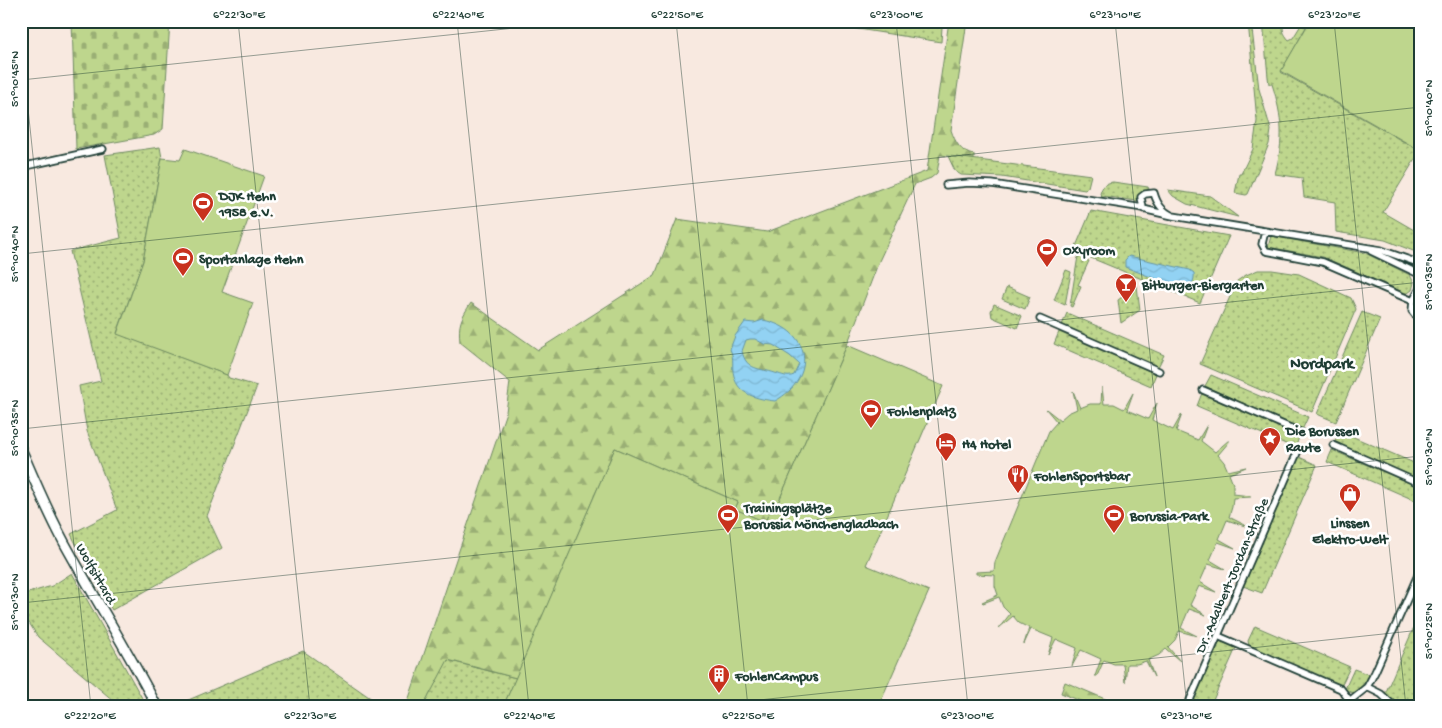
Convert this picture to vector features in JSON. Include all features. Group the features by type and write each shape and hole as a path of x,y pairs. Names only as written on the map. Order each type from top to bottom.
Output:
{"street":[{"path":"21,167 103,149"},
{"path":"946,185 969,183 1000,185 1143,208 1173,216 1381,250 1421,264"},
{"path":"1143,208 1142,197 1144,194 1154,193 1161,208 1173,216"},
{"path":"1265,231 1262,244 1266,251 1323,262 1413,301"},
{"path":"1362,247 1421,275"},
{"path":"1421,286 1413,301 1412,311 1421,322"},
{"path":"1040,319 1159,371"},
{"path":"1203,390 1302,433"},
{"path":"1333,445 1421,484"},
{"name":"Wolfsittard","path":"21,449 69,552 157,707"},
{"name":"Dr.-Adalbert-Jordan-Straße","path":"1187,707 1297,452"},
{"path":"1342,707 1367,687 1421,568"},
{"path":"1218,636 1342,689 1350,701"},
{"path":"1367,687 1382,694 1395,707"}],"green space":[{"path":"72,21 170,21 163,129 154,135 76,149"},
{"path":"807,21 900,21 942,27 941,42"},
{"path":"949,21 967,21 951,130 959,146 965,152 974,155 974,159 940,155 937,173 931,178 915,184 879,261 847,345 778,503 772,506 765,522 735,509 738,502 615,448 516,678 448,660 423,707 406,707 506,412 510,382 460,342 459,330 461,321 471,303 538,350 655,275 677,219 767,232 927,171"},
{"path":"1248,21 1251,21 1259,89 1271,130 1269,144 1246,195 1235,193 1239,174 1241,174 1253,149 1257,121"},
{"path":"1263,21 1284,21 1285,35 1289,40 1293,38 1301,25 1306,27 1281,72 1420,151 1383,212 1421,234 1421,254 1385,240 1336,232 1335,202 1304,197 1302,178 1275,174 1280,150 1281,129 1276,96 1272,84 1269,84"},
{"path":"1310,21 1421,21 1421,151 1281,71"},
{"path":"160,147 162,158 143,261 117,333 227,375 229,378 257,386 207,516 222,548 112,610 71,534 117,510 87,431 79,386 101,381 70,251 121,238 105,155"},
{"name":"Sportanlage Hehn","path":"185,149 264,176 222,292 253,303 227,375 117,334 143,261 162,158 180,160"},
{"path":"948,156 1091,175 1088,187 1085,190 1002,177 961,175 955,171"},
{"path":"1113,182 1148,187 1149,189 1142,193 1137,201 1102,196 1100,194 1103,187"},
{"path":"1168,190 1210,196 1238,217 1187,204 1173,196"},
{"path":"1091,211 1229,236 1200,303 1074,251"},
{"path":"1271,236 1365,253 1410,275 1414,283 1412,290 1405,293 1323,257 1268,247"},
{"path":"1078,256 1089,261 1078,285 1081,286 1072,307 1070,306"},
{"path":"1066,270 1071,272 1065,305 1054,300"},
{"path":"1258,270 1299,274 1351,298 1356,309 1312,412 1200,364 1237,281"},
{"path":"1137,286 1140,310 1121,323 1118,300"},
{"path":"1007,287 1030,297 1025,309 1002,299"},
{"path":"994,304 1022,316 1017,328 992,317 991,311"},
{"path":"1362,312 1380,319 1336,422 1317,414"},
{"path":"1067,313 1164,355 1158,367 1062,325"},
{"path":"1059,332 1156,374 1151,386 1054,344"},
{"name":"Trainingsplätze Borussia Mönchengladbach","path":"847,345 943,386 866,565 929,591 878,707 503,707 615,448 738,502 735,509 765,522 772,506 778,503"},
{"path":"1211,375 1308,417 1302,430 1205,386"},
{"name":"Borussia-Park","path":"1102,387 1104,404 1114,404 1124,409 1133,393 1127,410 1148,419 1157,403 1152,420 1173,430 1182,414 1176,431 1198,440 1207,425 1201,441 1215,452 1229,440 1218,455 1228,471 1246,467 1229,474 1233,484 1233,494 1251,496 1233,498 1229,517 1245,526 1227,520 1219,539 1235,548 1218,542 1210,560 1225,569 1208,564 1200,582 1216,592 1199,586 1190,605 1206,615 1189,609 1181,628 1197,636 1179,631 1175,640 1168,647 1180,661 1166,649 1148,660 1154,677 1146,661 1137,664 1127,664 1125,682 1123,664 1114,664 1104,660 1097,676 1095,676 1101,659 1081,650 1072,666 1077,648 1056,639 1048,655 1053,638 1031,629 1024,644 1029,628 1019,623 1013,616 999,628 1010,614 1003,607 999,597 982,602 998,595 995,586 995,575 976,574 976,572 994,571 995,562 1049,431 1057,422 1046,409 1060,420 1068,413 1077,409 1073,391 1080,408 1090,404 1101,404"},
{"path":"1202,393 1300,435 1295,448 1197,406"},
{"path":"1339,432 1421,466 1421,480 1334,443"},
{"path":"1332,450 1421,488 1421,503 1327,462"},
{"path":"1299,457 1317,465 1262,593 1243,586"},
{"path":"72,573 147,707 121,707 38,637 26,618 21,620 21,595 52,586"},
{"path":"1421,611 1421,707 1398,707 1385,694"},
{"path":"1255,626 1350,667 1341,686 1249,645 1248,641"},
{"path":"1220,641 1236,648 1210,707 1191,707"},
{"path":"303,651 382,706 172,707"},
{"path":"447,660 516,678 503,707 422,707"},
{"path":"1354,669 1370,675 1361,687 1352,693 1345,689"},
{"path":"1065,682 1124,707 1104,707 1090,701 1088,704 1061,693"}],"water":[{"path":"1129,256 1190,270 1194,273 1193,282 1188,288 1182,289 1125,267 1125,260"},
{"path":"763,320 780,325 792,334 800,344 804,356 803,368 798,380 789,391 775,401 762,399 744,392 734,376 730,349 735,336 745,322 754,323","holes":["755,339 764,344 773,345 799,364 794,375 785,376 755,368 747,362 742,351 746,340"]}],"place":[{"name":"DJK Hehn 1958 e.V.","path":"203,222"},
{"name":"Oxyroom","path":"1047,268"},
{"name":"Sportanlage Hehn","path":"183,277"},
{"name":"Bitburger-Biergarten","path":"1126,303"},
{"name":"Fohlenplatz","path":"871,429"},
{"name":"Die Borussen Raute","path":"1270,457"},
{"name":"H4 Hotel","path":"946,462"},
{"name":"FohlenSportsbar","path":"1018,494"},
{"name":"Linssen Elektro-Welt","path":"1350,513"},
{"name":"Trainingsplätze Borussia Mönchengladbach","path":"728,534"},
{"name":"Borussia-Park","path":"1114,534"},
{"name":"FohlenCampus","path":"719,694"}],"district":[{"name":"Nordpark","path":"1322,362"}]}
